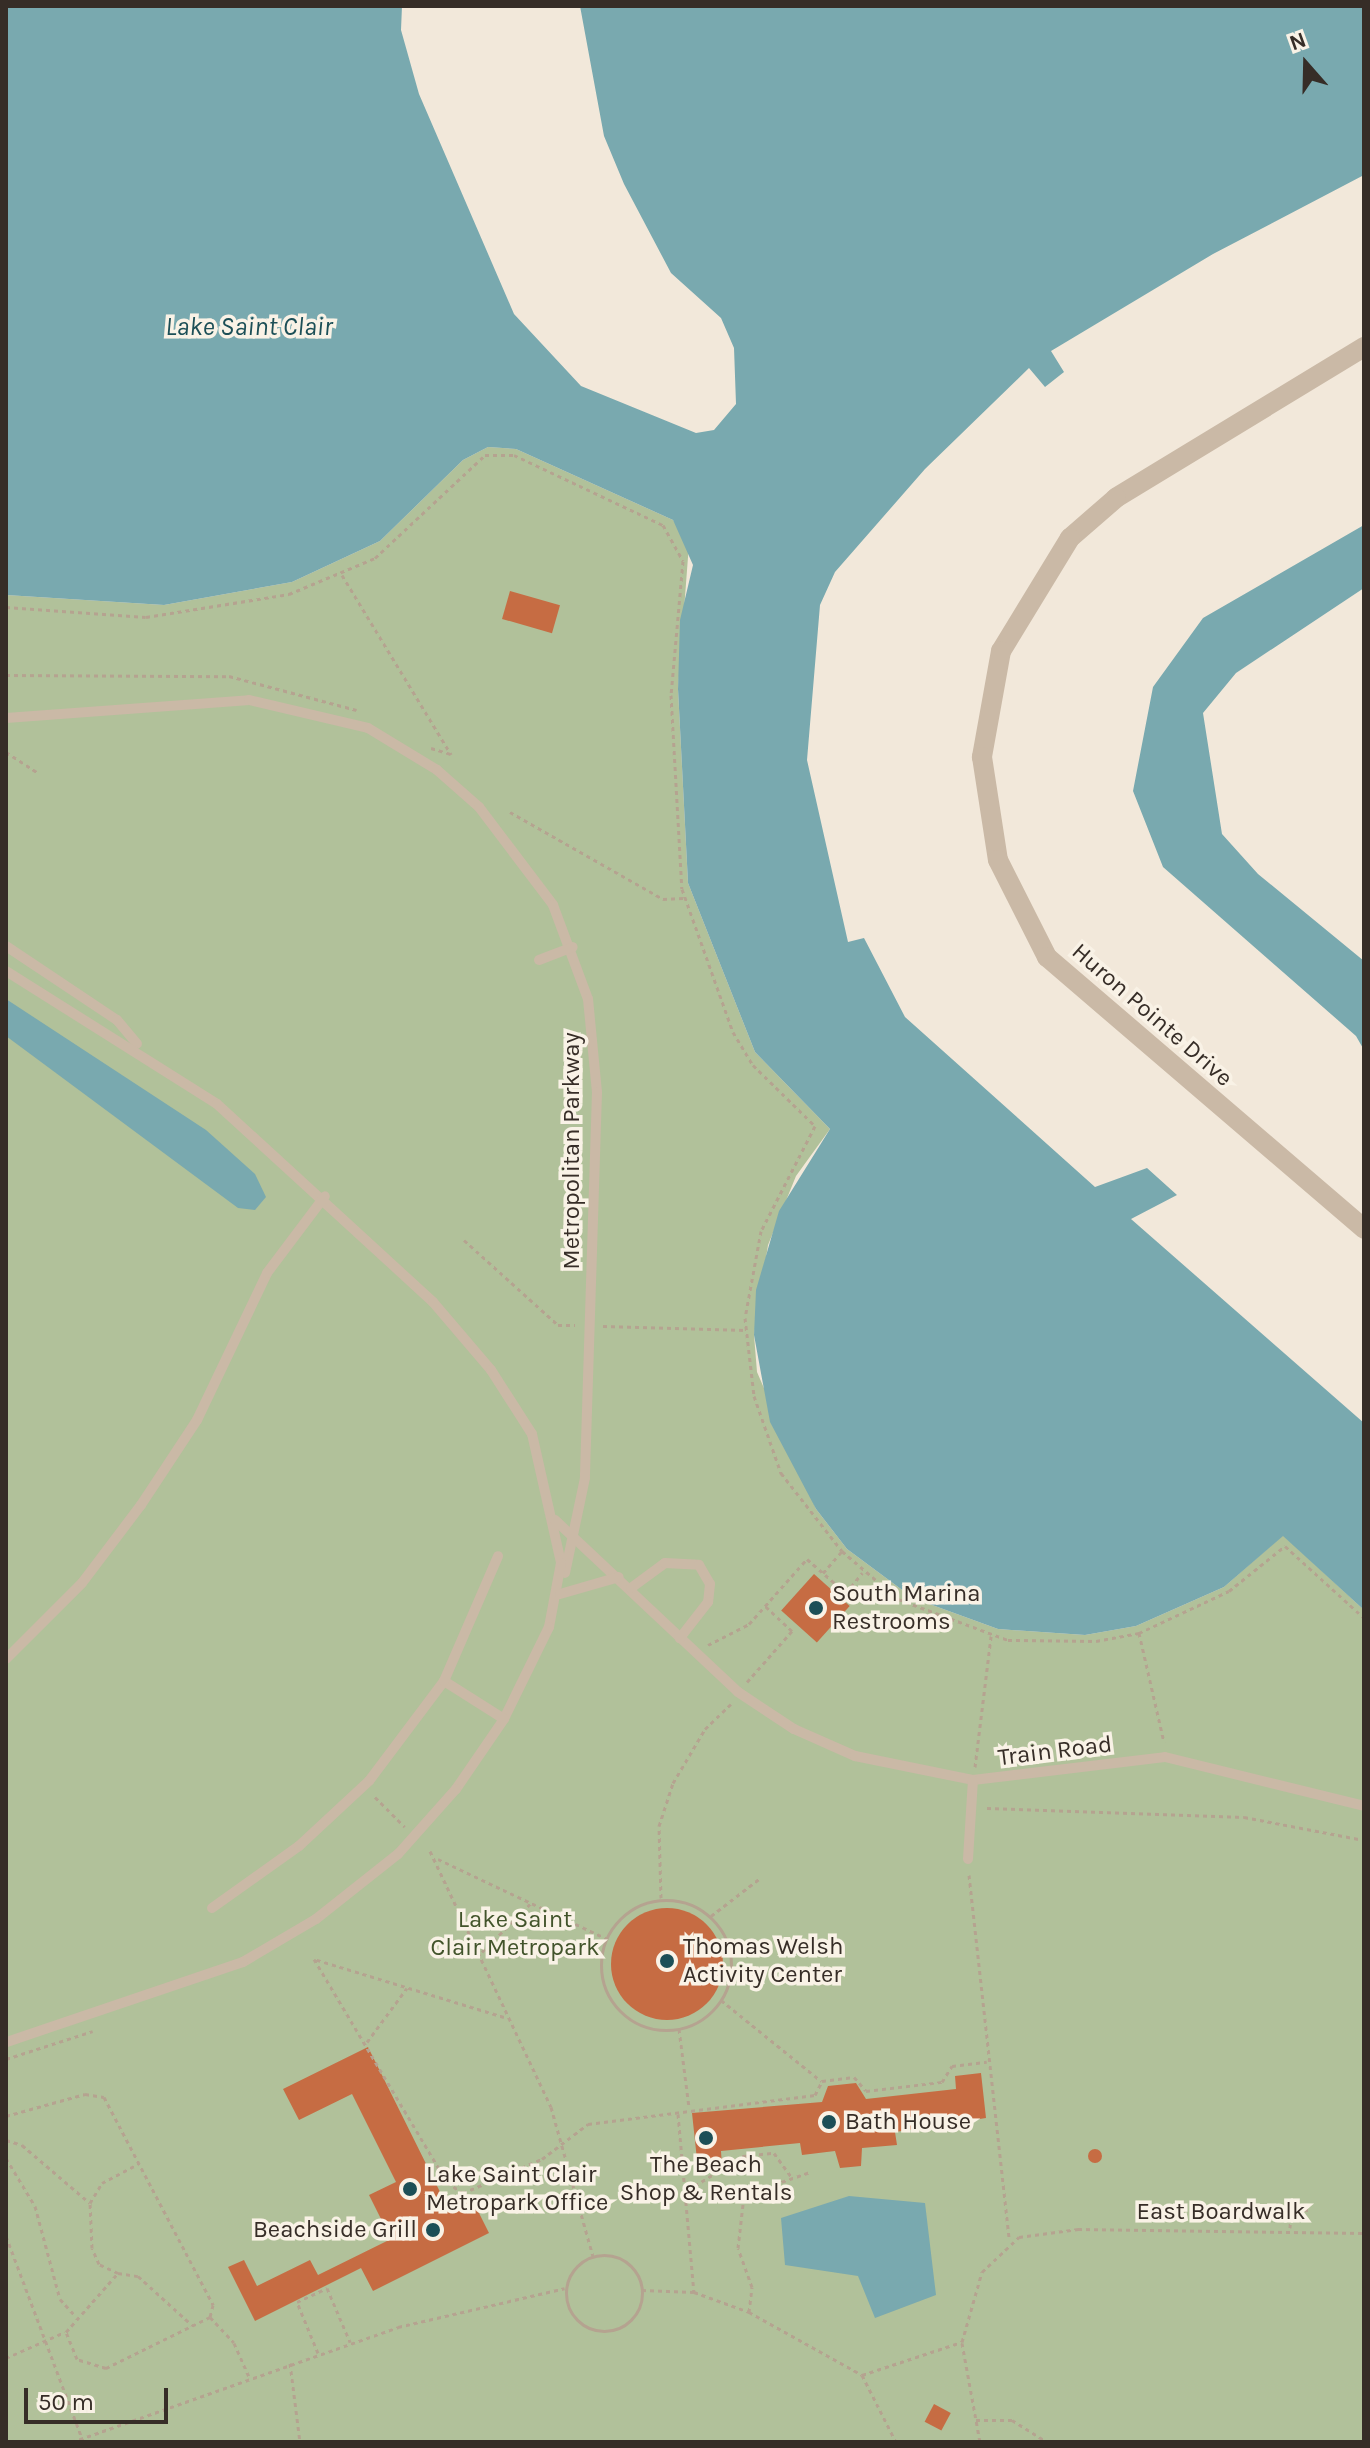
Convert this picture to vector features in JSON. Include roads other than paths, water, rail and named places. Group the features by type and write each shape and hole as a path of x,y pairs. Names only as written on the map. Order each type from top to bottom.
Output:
{"street":[{"name":"Huron Pointe Drive","path":"1364,347 1116,498 1070,538 1001,651 982,757 998,860 1047,957 1364,1229"}],"lane":[{"name":"Metropolitan Parkway","path":"6,718 249,700 368,728 437,770 479,807 553,905 573,947 588,999 597,1092 590,1391 574,1537 560,1594 504,1719"},
{"path":"6,946 117,1020 146,1054"},
{"path":"539,960 573,947"},
{"path":"6,971 146,1054 325,1196 433,1302 514,1402 532,1434 555,1520 560,1594 619,1577"},
{"path":"6,1659 82,1583 141,1505 197,1420 267,1273 325,1196"},
{"name":"Train Road","path":"555,1520 631,1588 697,1656 794,1729 855,1756 973,1780 1165,1757 1364,1806"},
{"path":"212,1908 342,1809 444,1681 498,1556"},
{"path":"631,1588 665,1563 699,1565 710,1584 708,1602 680,1638"},
{"path":"6,2042 206,1977 316,1919 415,1837 504,1719 444,1681"},
{"path":"968,1859 973,1780"}],"water":[{"name":"Lake Saint Clair","path":"6,6 402,6 401,30 419,94 514,314 581,386 696,433 714,430 736,404 734,348 721,318 671,273 624,184 604,136 580,6 1364,6 1364,175 1213,254 1051,351 1064,372 1045,387 1029,368 925,469 835,572 820,605 807,760 848,942 864,938 905,1017 1095,1187 1147,1168 1177,1195 1131,1219 1364,1423 1364,1610 1283,1536 1224,1587 1136,1626 1085,1635 998,1629 913,1598 847,1549 816,1509 770,1422 754,1335 756,1290 779,1211 830,1129 755,1052 688,883 678,689 680,620 693,565 673,520 516,449 488,447 463,460 380,541 292,582 164,605 6,595"},
{"path":"1364,525 1364,588 1236,673 1203,713 1222,834 1258,874 1364,961 1364,1050 1356,1036 1163,867 1133,791 1153,687 1203,618"},
{"path":"6,999 206,1130 255,1174 266,1197 255,1210 238,1208 6,1036"},
{"path":"849,2196 925,2203 936,2295 875,2318 858,2276 785,2265 781,2218"}],"place":[{"name":"South Marina Restrooms","path":"816,1608"},
{"name":"Thomas Welsh Activity Center","path":"667,1961"},
{"name":"Bath House","path":"829,2122"},
{"name":"The Beach Shop & Rentals","path":"706,2138"},
{"name":"Lake Saint Clair Metropark Office","path":"410,2189"},
{"name":"Beachside Grill","path":"433,2230"}],"park label":[{"name":"Lake Saint Clair Metropark","path":"515,1934"}]}
